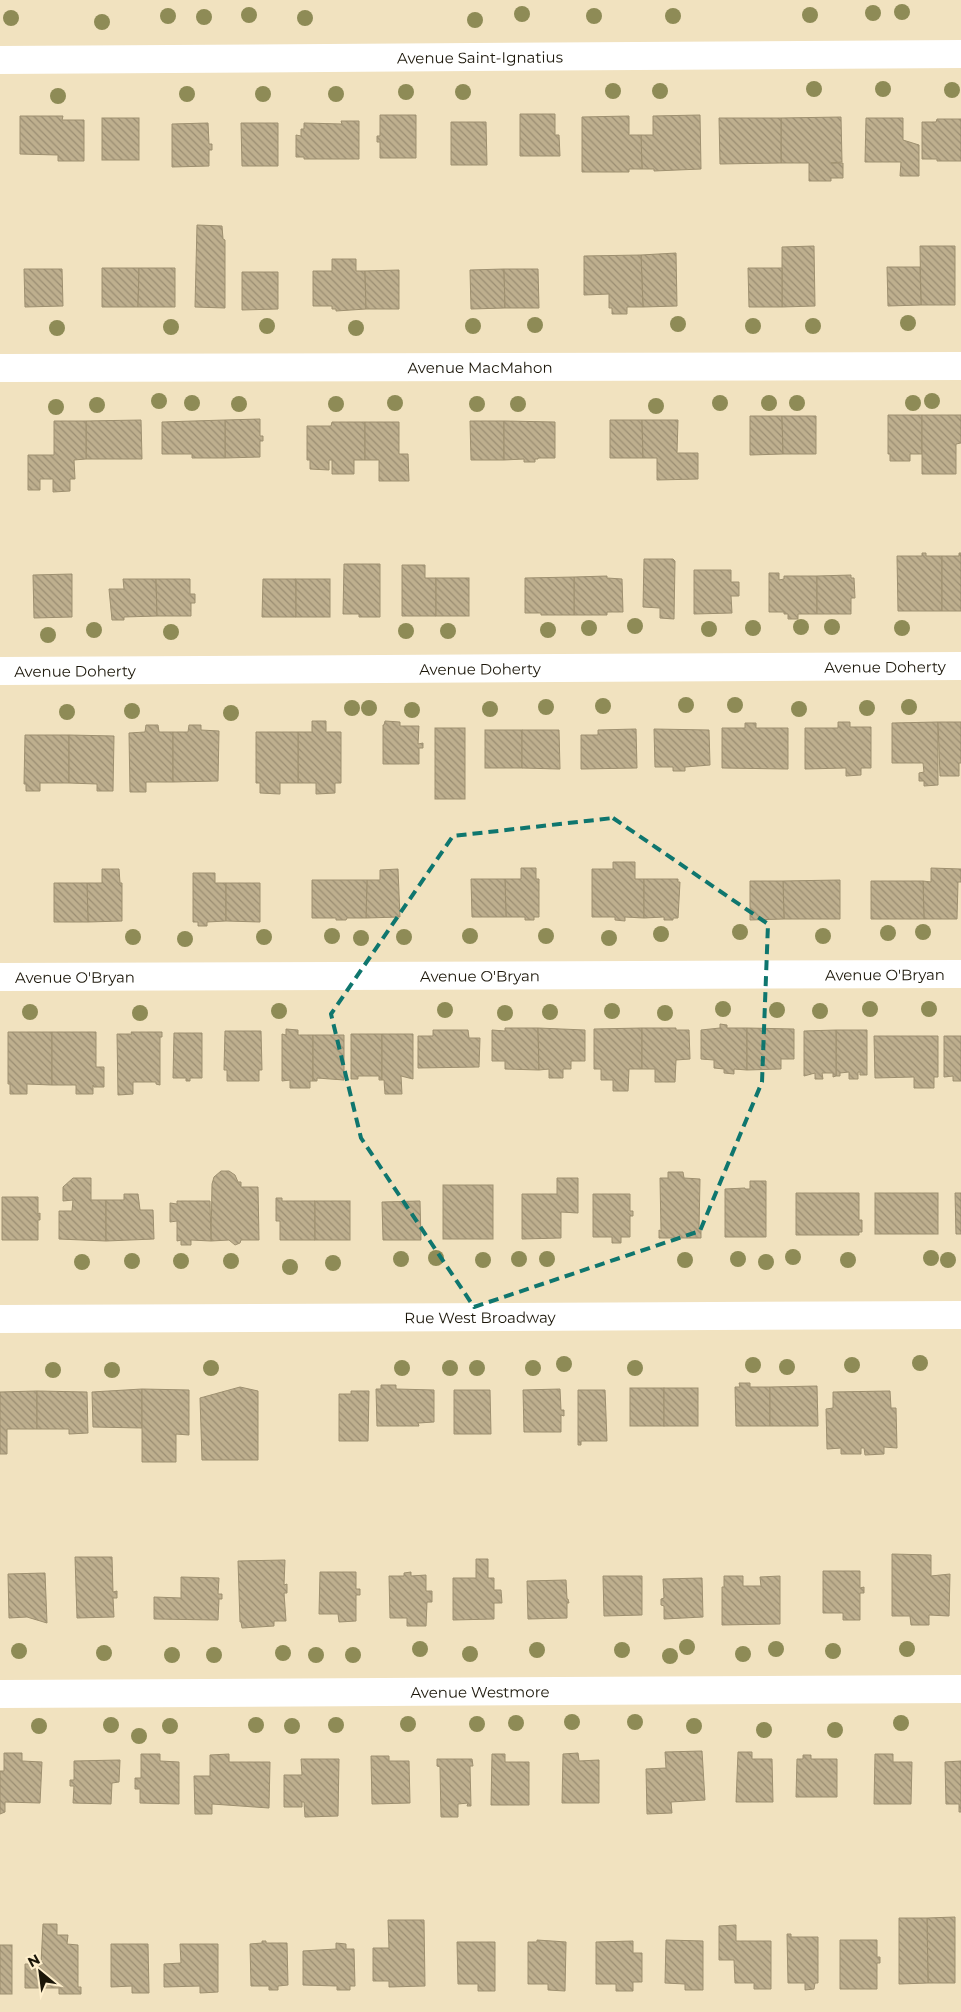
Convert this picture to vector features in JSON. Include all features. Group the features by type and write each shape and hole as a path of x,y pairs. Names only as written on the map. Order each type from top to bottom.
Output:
{"street":[{"name":"Avenue Saint-Ignatius","path":"0,60 961,54"},
{"name":"Avenue MacMahon","path":"0,368 961,366"},
{"name":"Avenue Doherty","path":"0,671 961,666"},
{"name":"Avenue O'Bryan","path":"0,977 961,974"},
{"name":"Rue West Broadway","path":"0,1319 961,1315"},
{"name":"Avenue Westmore","path":"0,1694 961,1689"}],"highlighted area":[{"path":"613,818 768,924 762,1082 700,1231 474,1307 361,1138 331,1014 453,836"}],"building":[{"path":"520,114 555,114 555,135 559,135 560,156 520,156"},
{"path":"380,115 416,115 416,158 380,158 380,142 377,142 377,136 380,136"},
{"path":"700,115 701,169 654,171 654,169 642,169 641,135 653,135 653,116"},
{"path":"20,116 63,116 62,120 84,120 84,161 58,161 58,155 20,154"},
{"path":"629,116 629,135 641,135 642,169 629,169 629,172 582,172 582,117"},
{"path":"841,117 842,162 831,163 843,163 843,178 831,178 831,181 809,181 809,163 781,163 781,118"},
{"path":"102,118 139,118 139,160 102,160"},
{"path":"719,118 781,118 781,163 720,164"},
{"path":"866,118 903,118 903,140 919,145 919,176 900,176 901,162 865,162"},
{"path":"937,119 961,119 961,161 922,159 922,122 936,122"},
{"path":"341,121 359,121 359,159 304,159 304,157 296,157 296,135 301,136 301,129 304,129 304,123 342,124"},
{"path":"451,122 486,122 487,165 451,165"},
{"path":"208,123 209,144 212,144 212,150 209,150 209,166 172,167 172,124"},
{"path":"241,123 278,123 278,166 242,166"},
{"path":"197,225 222,226 223,239 225,240 225,308 195,307"},
{"path":"814,246 815,306 782,307 782,247"},
{"path":"920,246 955,246 955,305 921,305"},
{"path":"676,253 677,306 643,307 641,255"},
{"path":"641,255 643,307 627,307 627,314 612,314 612,308 609,308 609,294 584,295 584,256"},
{"path":"332,259 356,259 356,271 365,271 366,309 336,311 336,309 332,309 332,306 313,306 313,271 332,271"},
{"path":"887,267 920,267 921,305 888,306"},
{"path":"102,268 139,268 138,307 102,307"},
{"path":"139,268 175,268 175,307 138,307"},
{"path":"748,268 782,268 782,307 749,307"},
{"path":"24,269 62,269 63,306 25,307"},
{"path":"504,269 505,308 471,309 470,270"},
{"path":"504,269 538,269 539,308 505,308"},
{"path":"399,270 399,309 366,309 365,271"},
{"path":"242,272 278,272 278,309 242,310"},
{"path":"888,415 922,415 922,454 910,454 910,461 890,461 890,454 888,454"},
{"path":"922,415 961,415 961,443 956,444 956,474 922,474"},
{"path":"750,416 782,416 783,454 750,455"},
{"path":"782,416 816,416 816,454 783,454"},
{"path":"260,419 260,436 263,436 263,441 260,441 260,457 225,458 225,420"},
{"path":"141,420 142,459 86,459 86,421"},
{"path":"225,420 225,458 192,458 192,454 162,454 162,422"},
{"path":"610,420 642,420 643,458 610,458"},
{"path":"642,420 678,420 677,453 698,453 698,479 657,480 657,458 643,458"},
{"path":"54,421 86,421 86,459 74,460 75,479 70,479 70,491 53,492 53,479 40,479 40,490 28,490 28,455 54,455"},
{"path":"470,421 504,421 504,460 471,460"},
{"path":"504,421 555,422 555,458 538,458 535,459 535,462 524,462 524,459 504,460"},
{"path":"332,422 365,422 365,460 354,460 354,474 332,474 332,460 329,460 329,470 310,469 310,460 307,460 307,426 331,426"},
{"path":"365,422 399,422 399,454 408,454 409,481 379,481 379,460 365,460"},
{"path":"922,553 926,553 926,556 942,556 942,611 898,611 897,556 922,556"},
{"path":"959,553 961,553 961,611 942,611 942,556 959,556"},
{"path":"644,559 673,559 675,561 674,619 660,618 660,608 643,607"},
{"path":"344,564 380,564 380,617 359,617 359,614 343,614"},
{"path":"402,565 425,565 425,578 436,578 436,616 402,616"},
{"path":"694,570 731,570 731,582 739,582 739,596 731,596 732,613 694,614"},
{"path":"769,573 779,573 779,580 784,579 784,576 817,576 817,614 798,614 798,619 788,619 788,614 784,614 784,612 769,612"},
{"path":"72,574 72,617 34,618 33,575"},
{"path":"851,575 851,578 854,578 855,598 851,598 851,614 817,614 817,576"},
{"path":"607,576 607,578 622,579 623,612 607,612 607,615 574,615 574,577"},
{"path":"574,577 574,615 525,613 525,578"},
{"path":"436,578 469,578 469,616 436,616"},
{"path":"123,579 156,579 157,616 124,617 124,620 112,620 109,589 124,589"},
{"path":"156,579 190,579 190,594 195,594 195,603 191,603 191,616 157,616"},
{"path":"263,579 296,579 296,617 262,617"},
{"path":"296,579 330,579 330,617 296,617"},
{"path":"312,721 326,721 326,732 341,732 341,783 335,783 335,793 316,794 316,783 298,783 298,732 312,732"},
{"path":"385,721 400,722 400,726 419,726 418,744 423,743 423,748 419,748 419,764 383,764 383,725"},
{"path":"838,722 850,722 850,727 871,727 871,768 861,768 861,775 846,776 846,768 805,769 805,728 838,728"},
{"path":"938,722 938,785 924,786 924,781 919,781 919,773 924,772 923,763 892,763 892,723"},
{"path":"938,722 961,722 961,763 959,763 959,776 940,776"},
{"path":"745,723 756,723 756,728 788,728 788,769 722,768 722,728 745,728"},
{"path":"146,725 158,725 159,732 173,732 173,782 146,782 146,792 130,792 129,733 145,732"},
{"path":"189,725 201,725 201,730 219,731 218,781 173,782 173,732 188,732"},
{"path":"435,728 465,728 465,799 435,799"},
{"path":"636,729 637,768 581,769 581,735 598,735 598,730"},
{"path":"654,729 709,730 710,765 685,767 685,771 673,771 673,767 655,767"},
{"path":"485,730 522,730 522,768 485,768"},
{"path":"522,730 559,730 560,769 522,768"},
{"path":"256,732 298,732 298,783 280,783 280,794 260,793 260,783 256,783"},
{"path":"25,735 69,735 69,783 40,783 40,791 26,791 26,784 24,784"},
{"path":"69,735 114,736 113,791 97,791 97,784 69,783"},
{"path":"613,862 635,862 635,879 644,879 644,918 625,917 625,921 615,920 615,917 592,917 592,869 613,869"},
{"path":"521,868 536,868 536,879 539,879 539,917 534,917 534,920 525,920 525,917 506,917 505,879 521,879"},
{"path":"931,868 961,869 961,882 958,882 957,919 924,919 923,881 931,882"},
{"path":"102,869 119,869 120,883 122,883 122,921 88,922 87,883 102,883"},
{"path":"398,869 400,917 366,918 367,880 380,880 380,870"},
{"path":"193,873 215,873 215,883 226,883 226,921 207,922 207,926 198,926 198,922 193,922"},
{"path":"471,879 505,879 506,917 472,917"},
{"path":"644,879 678,879 678,882 680,882 678,918 664,920 664,917 644,918"},
{"path":"312,880 367,880 366,918 336,920 336,918 312,918"},
{"path":"840,880 840,919 784,919 783,881"},
{"path":"750,881 783,881 784,919 750,920"},
{"path":"871,881 923,881 924,919 871,919"},
{"path":"54,883 87,883 88,922 54,922"},
{"path":"226,883 260,883 260,922 226,921"},
{"path":"720,1024 727,1025 727,1028 747,1028 747,1070 734,1069 734,1074 724,1073 724,1069 714,1068 714,1060 701,1059 701,1030 720,1028"},
{"path":"505,1028 538,1028 539,1070 505,1069 505,1061 492,1061 492,1030 505,1031"},
{"path":"538,1028 585,1030 585,1061 571,1061 571,1069 563,1069 563,1078 549,1078 549,1069 539,1070"},
{"path":"642,1028 642,1069 629,1069 628,1091 613,1091 613,1080 601,1080 601,1069 594,1069 594,1029"},
{"path":"642,1028 689,1030 690,1059 676,1060 675,1082 655,1082 655,1069 642,1069"},
{"path":"747,1028 794,1029 794,1059 781,1059 781,1069 747,1070"},
{"path":"286,1029 298,1030 298,1035 313,1035 313,1081 310,1081 310,1088 290,1088 290,1080 282,1081 282,1034 286,1035"},
{"path":"433,1030 468,1030 469,1038 480,1038 479,1067 418,1068 418,1036 433,1036"},
{"path":"836,1030 867,1030 867,1075 860,1075 860,1072 858,1072 858,1079 849,1079 849,1072 840,1073 840,1076 836,1076"},
{"path":"836,1030 836,1076 833,1077 833,1073 822,1073 823,1079 815,1079 815,1073 804,1076 804,1031"},
{"path":"225,1031 261,1031 262,1070 259,1070 259,1081 227,1081 227,1070 224,1070"},
{"path":"8,1032 52,1032 52,1085 27,1084 27,1094 10,1094 10,1084 8,1084"},
{"path":"52,1032 96,1032 96,1067 104,1067 104,1087 94,1087 93,1085 93,1094 76,1094 76,1085 52,1085"},
{"path":"131,1032 162,1032 162,1037 160,1037 160,1085 156,1084 156,1082 133,1082 133,1094 118,1095 117,1034 132,1034"},
{"path":"174,1033 202,1033 202,1078 190,1078 190,1081 186,1081 186,1078 173,1078"},
{"path":"351,1034 382,1034 382,1080 379,1080 379,1076 358,1076 358,1079 351,1079"},
{"path":"382,1034 413,1034 413,1079 401,1076 402,1094 385,1094 384,1080 382,1080"},
{"path":"313,1035 344,1035 344,1080 317,1078 317,1081 313,1081"},
{"path":"874,1036 938,1036 938,1077 934,1077 934,1088 914,1088 914,1077 875,1078"},
{"path":"944,1036 961,1036 961,1081 953,1081 953,1076 944,1077"},
{"path":"221,1171 229,1171 235,1175 238,1182 241,1182 241,1187 258,1187 259,1240 241,1240 240,1243 235,1245 229,1240 211,1241 212,1184 214,1177"},
{"path":"668,1172 683,1172 684,1178 700,1179 699,1229 701,1228 701,1238 659,1238 659,1230 661,1231 660,1178 668,1178"},
{"path":"73,1178 91,1178 91,1200 106,1200 106,1241 59,1239 59,1211 72,1211 73,1200 63,1201 63,1187"},
{"path":"557,1178 578,1178 578,1213 561,1212 561,1238 522,1239 522,1194 557,1194"},
{"path":"750,1181 766,1181 766,1237 725,1237 725,1189 750,1189"},
{"path":"443,1185 493,1185 493,1239 443,1239"},
{"path":"796,1193 859,1193 859,1220 862,1220 862,1232 859,1232 859,1235 796,1235"},
{"path":"875,1193 938,1193 938,1234 875,1234"},
{"path":"955,1193 961,1193 961,1234 956,1234"},
{"path":"124,1194 138,1194 140,1210 153,1210 154,1239 106,1241 106,1200 124,1200"},
{"path":"593,1194 630,1194 630,1211 633,1211 633,1216 630,1216 630,1237 621,1237 621,1243 612,1243 612,1237 593,1237"},
{"path":"2,1197 38,1197 40,1220 38,1220 38,1240 2,1240"},
{"path":"276,1198 282,1198 282,1201 315,1201 315,1240 280,1240 280,1221 276,1221"},
{"path":"177,1201 210,1201 211,1241 191,1240 191,1245 181,1245 181,1240 177,1241 177,1221 170,1222 170,1203 177,1204"},
{"path":"315,1201 350,1201 350,1240 315,1240"},
{"path":"420,1201 421,1240 383,1240 382,1202"},
{"path":"739,1383 750,1383 750,1387 770,1387 770,1426 736,1426 735,1387 740,1387"},
{"path":"381,1385 396,1385 396,1389 434,1390 434,1422 418,1423 419,1426 377,1426 376,1389 381,1389"},
{"path":"817,1386 818,1426 770,1426 770,1387"},
{"path":"240,1387 258,1391 258,1460 202,1460 200,1398"},
{"path":"630,1388 664,1388 664,1426 630,1426"},
{"path":"664,1388 698,1388 698,1426 664,1426"},
{"path":"142,1389 142,1428 93,1427 92,1392"},
{"path":"142,1389 189,1390 189,1435 176,1434 176,1462 142,1462"},
{"path":"560,1389 561,1410 564,1410 564,1416 561,1415 561,1432 524,1432 523,1390"},
{"path":"454,1390 490,1390 491,1434 454,1434"},
{"path":"578,1390 605,1390 607,1441 581,1441 581,1445 578,1445"},
{"path":"37,1391 37,1429 7,1429 7,1454 0,1454 0,1392"},
{"path":"37,1391 87,1392 88,1433 69,1434 69,1429 37,1429"},
{"path":"351,1391 369,1391 368,1441 339,1441 339,1394 351,1394"},
{"path":"890,1391 891,1408 896,1408 897,1448 884,1447 884,1454 865,1455 864,1448 861,1448 861,1454 841,1454 841,1448 827,1449 826,1409 833,1408 833,1392"},
{"path":"892,1554 931,1555 931,1576 950,1574 949,1616 929,1615 929,1625 911,1625 910,1616 892,1616"},
{"path":"75,1557 112,1557 113,1592 117,1591 117,1598 113,1598 114,1617 77,1618"},
{"path":"476,1559 488,1559 488,1578 494,1578 494,1590 501,1590 502,1603 494,1603 494,1619 453,1620 453,1578 476,1578"},
{"path":"285,1560 284,1585 287,1584 287,1593 284,1593 286,1621 274,1621 274,1626 242,1628 240,1622 238,1561"},
{"path":"823,1571 860,1571 860,1588 864,1587 864,1593 860,1593 860,1620 843,1620 843,1613 823,1613"},
{"path":"320,1572 356,1572 356,1589 360,1589 360,1595 356,1595 356,1621 339,1622 338,1614 319,1614"},
{"path":"411,1572 411,1576 426,1575 426,1591 432,1591 432,1602 427,1602 426,1626 407,1626 407,1618 390,1618 389,1576 404,1576 404,1573"},
{"path":"45,1573 47,1623 27,1617 9,1618 8,1574"},
{"path":"603,1576 642,1576 642,1615 604,1616"},
{"path":"724,1576 743,1576 743,1586 761,1586 760,1577 780,1576 780,1624 722,1625 722,1587 724,1587"},
{"path":"181,1577 219,1578 218,1594 222,1594 222,1599 219,1599 218,1620 154,1619 154,1597 181,1598"},
{"path":"702,1578 703,1617 664,1619 664,1606 661,1605 661,1599 664,1598 663,1579"},
{"path":"566,1580 569,1603 567,1603 567,1618 528,1619 527,1581"},
{"path":"702,1751 705,1800 671,1802 672,1813 647,1814 646,1769 666,1768 665,1752"},
{"path":"738,1752 752,1752 752,1759 772,1759 773,1802 736,1802"},
{"path":"4,1753 22,1753 22,1761 42,1762 40,1803 5,1802 5,1812 0,1814 0,1771 4,1771"},
{"path":"578,1753 579,1761 599,1760 599,1803 562,1803 563,1754"},
{"path":"141,1754 160,1754 160,1761 179,1762 179,1804 140,1803 140,1789 135,1789 135,1778 141,1778"},
{"path":"229,1754 229,1762 270,1762 269,1808 212,1804 212,1814 195,1814 194,1776 210,1776 210,1755"},
{"path":"492,1754 505,1754 505,1762 529,1762 529,1805 491,1805"},
{"path":"875,1754 893,1754 893,1762 912,1762 911,1804 874,1804"},
{"path":"803,1755 811,1755 811,1759 837,1759 837,1797 796,1797 797,1759 803,1759"},
{"path":"371,1756 389,1756 389,1761 409,1761 410,1803 372,1804"},
{"path":"301,1759 339,1759 338,1816 305,1817 304,1802 302,1802 302,1807 284,1807 284,1775 302,1775"},
{"path":"437,1759 472,1759 473,1766 470,1766 471,1806 467,1806 468,1803 458,1804 458,1817 441,1817 440,1767 437,1766"},
{"path":"120,1760 119,1782 112,1783 111,1804 73,1803 74,1786 70,1786 70,1780 74,1780 74,1761"},
{"path":"961,1761 961,1812 959,1812 959,1804 946,1804 945,1762"},
{"path":"955,1917 955,1983 928,1983 927,1918"},
{"path":"899,1918 927,1918 928,1983 899,1984"},
{"path":"388,1920 424,1920 425,1986 389,1987 389,1981 373,1981 373,1948 389,1948"},
{"path":"43,1924 57,1924 57,1935 68,1935 67,1944 78,1945 78,1987 81,1987 81,1994 59,1994 59,1988 25,1988 25,1964 41,1964"},
{"path":"736,1925 736,1941 771,1941 771,1989 754,1989 754,1983 735,1983 734,1960 719,1960 719,1926"},
{"path":"787,1934 791,1934 791,1937 818,1937 818,1983 815,1983 814,1989 805,1990 805,1983 788,1983"},
{"path":"537,1940 566,1942 565,1991 548,1990 548,1984 528,1984 528,1942 537,1942"},
{"path":"666,1940 703,1941 703,1990 685,1990 685,1984 665,1983"},
{"path":"840,1940 877,1940 877,1957 880,1957 880,1963 877,1963 877,1989 840,1989"},
{"path":"262,1941 266,1941 266,1943 287,1943 288,1985 278,1986 278,1990 269,1990 269,1986 251,1986 250,1944 262,1943"},
{"path":"633,1941 633,1953 642,1953 642,1982 633,1982 633,1991 616,1991 616,1984 596,1984 596,1942"},
{"path":"457,1942 495,1942 495,1991 478,1991 478,1984 458,1984"},
{"path":"336,1943 346,1944 346,1949 354,1949 355,1986 350,1986 350,1990 337,1990 337,1986 303,1985 303,1951 336,1949"},
{"path":"111,1944 148,1944 149,1993 132,1993 132,1986 111,1987"},
{"path":"180,1944 218,1944 218,1992 200,1993 200,1986 164,1987 164,1964 181,1963"},
{"path":"0,1945 12,1945 12,1994 0,1994"}]}
